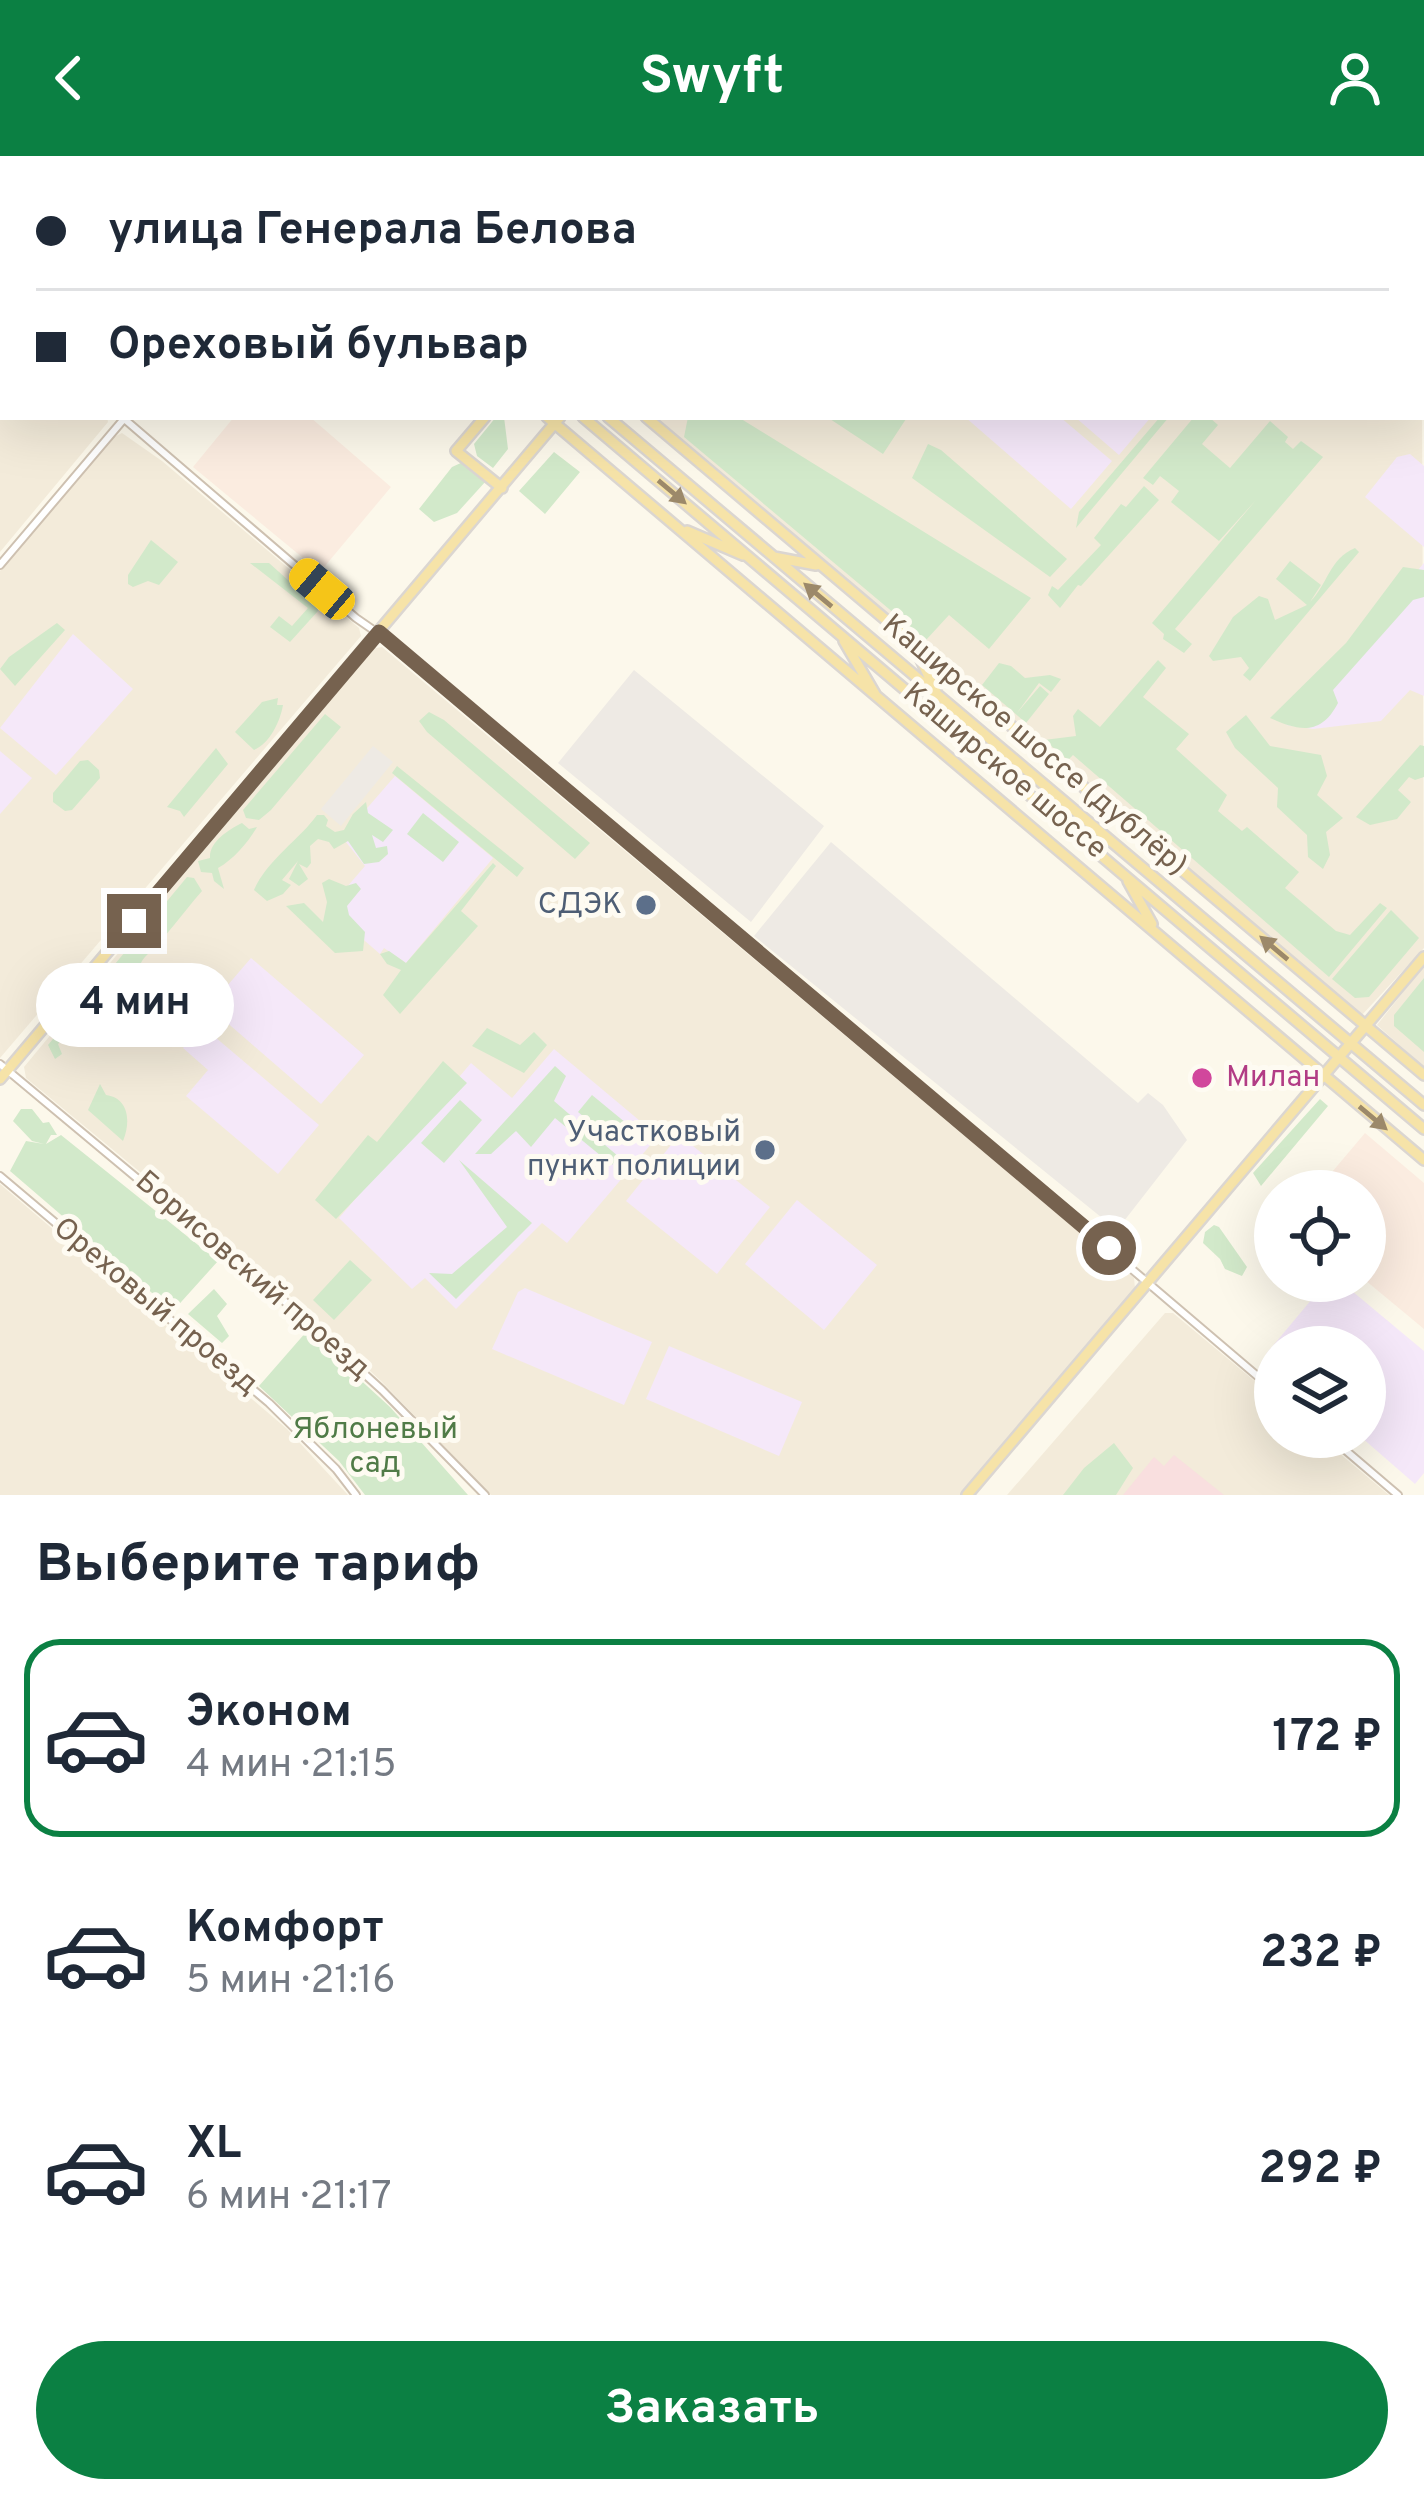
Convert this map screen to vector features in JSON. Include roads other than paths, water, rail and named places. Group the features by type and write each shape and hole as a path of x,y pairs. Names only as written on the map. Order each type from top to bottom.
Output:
{"main road":[{"path":"482,420 456,451 502,488"},
{"path":"0,1079 4,1067 502,488 553,420"},
{"path":"555,420 877,699 1424,1160"},
{"name":"Каширское шоссе","path":"587,420 1424,1130"},
{"name":"Каширское шоссе","path":"612,420 1424,1105"},
{"name":"Каширское шоссе (дублёр)","path":"650,420 1424,1075"},
{"path":"671,523 752,559"},
{"path":"773,556 821,566"},
{"path":"837,631 877,699"},
{"path":"912,643 940,698"},
{"path":"1122,871 1156,932"},
{"path":"968,1495 1424,957"}],"street":[{"path":"0,565 121,420"},
{"path":"125,420 1254,1372"},
{"name":"Борисовский проезд","path":"4,1067 298,1312 484,1495"},
{"name":"Ореховый проезд","path":"0,1176 269,1402 336,1468 356,1495"},
{"path":"1355,1458 1398,1495"}],"place":[{"name":"СДЭК","path":"646,905"},
{"name":"Милан","path":"1202,1078"},
{"name":"Участковый пункт полиции","path":"765,1150"}],"park label":[{"name":"Яблоневый сад","path":"375,1447"}]}
